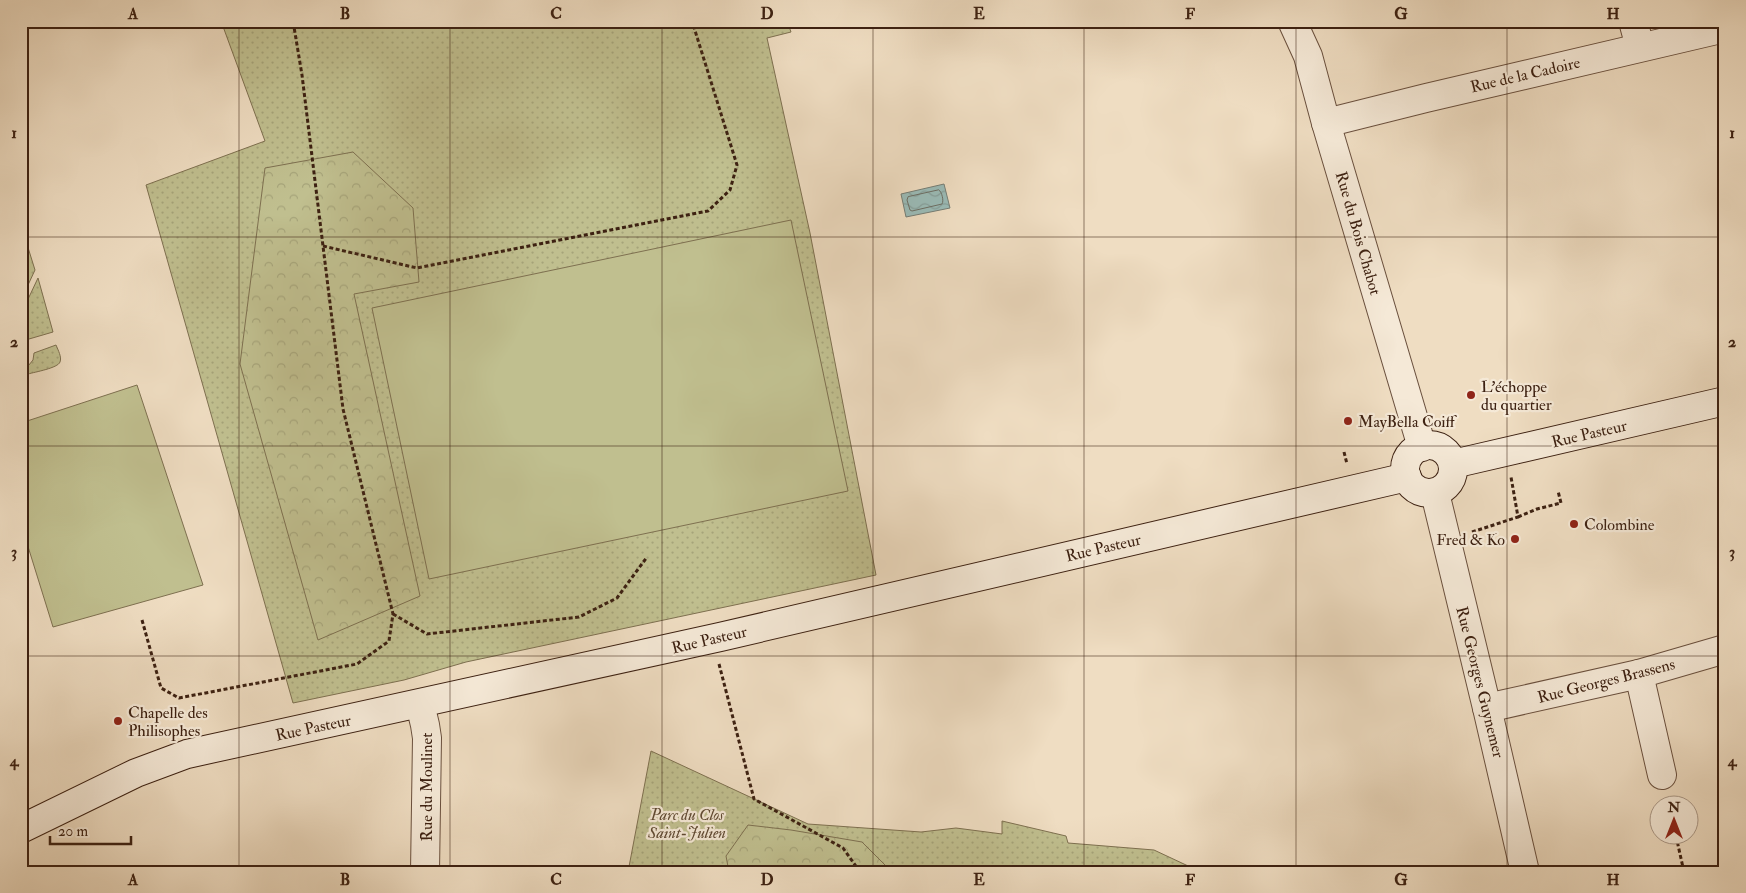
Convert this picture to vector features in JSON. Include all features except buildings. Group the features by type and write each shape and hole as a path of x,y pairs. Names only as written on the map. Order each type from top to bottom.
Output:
{"street":[{"name":"Rue du Bois Chabot","path":"1292,21 1308,56 1422,447"},
{"name":"Rue de la Cadoire","path":"1326,123 1636,34 1725,28"},
{"name":"Rue Pasteur","path":"1453,464 1725,401"},
{"path":"1432,445 1439,447 1447,452 1453,464 1453,473 1449,483 1442,490 1435,493 1418,490 1410,484 1406,476 1405,467 1409,457 1414,450 1422,447 1432,445"},
{"name":"Rue Pasteur","path":"21,829 136,773 178,757 720,637 1406,476"},
{"name":"Rue Georges Guynemer","path":"1435,493 1525,872"},
{"name":"Rue Georges Brassens","path":"1487,708 1639,674 1725,649"},
{"path":"1639,674 1662,775"},
{"name":"Rue du Moulinet","path":"420,704 426,725 427,738 425,872"}],"path":[{"path":"142,620 161,688 178,698 357,664 389,641 393,614 343,409 302,75 293,21"},
{"path":"323,246 418,268 708,211 730,190 736,165 692,21"},
{"path":"1510,474 1518,517"},
{"path":"1468,533 1537,509 1561,503 1558,491"},
{"path":"393,614 427,634 579,617 617,598 647,557"},
{"path":"720,637 718,656 754,799 843,848 860,872"},
{"path":"1678,846 1684,872"}],"green space":[{"path":"221,21 787,21 791,32 767,38 810,233 876,575 466,662 404,680 293,703 146,185 265,141"},
{"path":"353,152 413,208 419,282 354,294 420,596 318,640 240,364 265,168"},
{"path":"791,220 848,491 429,579 372,308"},
{"path":"21,225 35,270 21,300"},
{"path":"38,278 53,332 29,339 21,333 21,314"},
{"path":"56,345 60,354 60,362 58,364 51,368 28,374 24,371 33,360 34,353"},
{"path":"137,385 203,585 53,627 21,524 21,423"},
{"name":"Parc du Clos Saint-Julien","path":"651,751 808,824 921,832 956,828 1002,834 1002,821 1066,836 1068,843 1154,850 1201,872 628,872"},
{"path":"748,825 862,842 885,865 883,872 729,872 726,856"}],"water":[{"path":"944,184 950,208 906,217 901,194"}],"place":[{"name":"L'échoppe du quartier","path":"1471,395"},
{"name":"MayBella Coiff","path":"1348,421"},
{"name":"Colombine","path":"1574,524"},
{"name":"Fred & Ko","path":"1515,539"},
{"name":"Chapelle des Philisophes","path":"118,721"}]}
